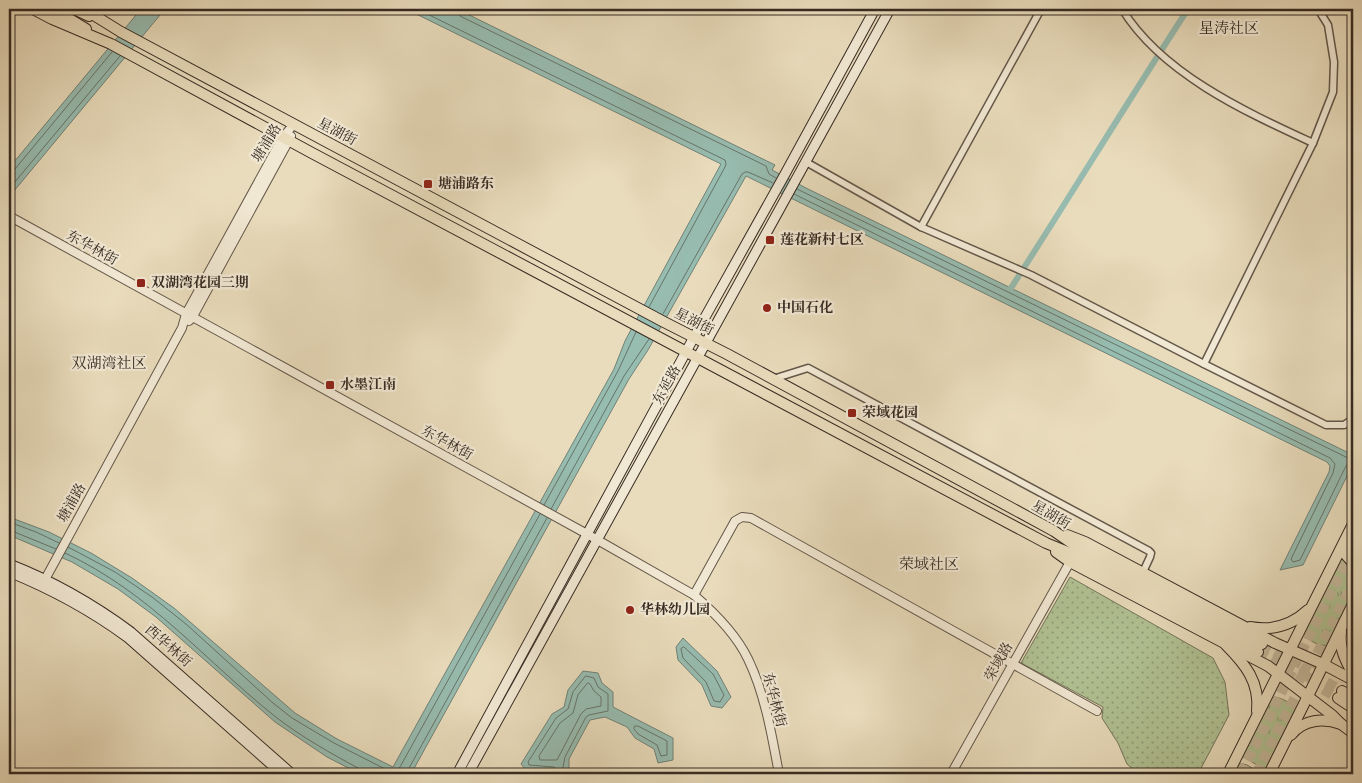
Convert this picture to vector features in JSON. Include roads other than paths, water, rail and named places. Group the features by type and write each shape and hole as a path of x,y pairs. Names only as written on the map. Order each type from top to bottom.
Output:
{"main road":[{"name":"星湖街","path":"33,9 109,43"},
{"name":"星湖街","path":"53,9 71,18 128,54 1046,544 1075,555 1260,648 1080,549 1054,531 773,379 138,41 74,9"},
{"name":"星湖街","path":"84,9 117,30"},
{"name":"东延路","path":"457,774 694,337 875,9"},
{"name":"东延路","path":"468,774 890,9"},
{"path":"1228,774 1353,524"},
{"path":"1054,531 1085,542 1275,643 1324,664 1353,680"},
{"path":"1344,543 1345,554 1353,563"},
{"path":"1046,544 1070,562 1264,664 1352,731"},
{"name":"西华林街","path":"9,564 85,601 131,632 292,774"},
{"name":"西华林街","path":"9,572 43,582 127,637 282,774"},
{"path":"1268,774 1353,604"},
{"path":"1241,625 1266,628 1282,626 1297,618 1312,606"},
{"path":"1341,628 1342,654 1353,674"},
{"path":"1226,645 1252,676 1258,703 1256,718"},
{"path":"1353,698 1340,695 1353,708"},
{"path":"1275,761 1293,732 1306,724 1318,720 1341,724"}],"street":[{"path":"921,227 1041,9"},
{"path":"1122,9 1127,18 1146,39 1180,72 1252,114 1313,144"},
{"path":"1204,364 1313,144 1333,92 1334,62 1328,25 1318,9"},
{"name":"塘浦路","path":"43,582 294,124"},
{"path":"806,162 921,227 1031,275 1326,425 1344,425 1353,419"},
{"name":"东华林街","path":"9,216 598,540 694,595 708,607 736,639 747,657 761,691 779,774"},
{"path":"773,379 808,368 1149,551 1151,553 1150,557 1143,572"},
{"path":"694,595 736,521 742,517 751,518 1097,711"},
{"name":"荣域路","path":"951,774 1070,562"}],"water":[{"path":"141,9 165,9 9,197 9,168"},
{"path":"406,9 457,9 775,165 772,170 808,189 1353,455 1353,464 1303,565 1280,570 1329,472 1330,466 1327,462 746,176 648,350 629,379 411,774 360,774 327,757 275,722 156,617 118,589 72,562 9,535 9,517 49,532 91,553 132,578 174,608 295,713 337,739 393,767 614,369 625,341 721,164"},
{"path":"683,638 717,671 731,697 722,708 711,706 702,685 678,660 676,647"},
{"path":"583,671 598,673 602,683 613,692 613,707 673,738 673,760 658,763 654,749 635,738 627,727 605,717 590,720 569,759 569,774 527,771 521,764 552,714 564,707 568,690"}],"waterway":[{"path":"1011,288 1188,9"}],"tunnel":[{"path":"1241,774 1353,548"},
{"path":"1256,774 1353,583"},
{"path":"1262,644 1342,691"},
{"path":"1258,652 1338,698"}],"place":[{"name":"塘浦路东","path":"428,184"},
{"name":"莲花新村七区","path":"770,240"},
{"name":"双湖湾花园三期","path":"141,283"},
{"name":"中国石化","path":"767,308"},
{"name":"水墨江南","path":"330,385"},
{"name":"荣域花园","path":"852,413"},
{"name":"华林幼儿园","path":"630,610"}],"district":[{"name":"星涛社区","path":"1229,28"},
{"name":"双湖湾社区","path":"109,363"},
{"name":"荣域社区","path":"929,564"}]}
